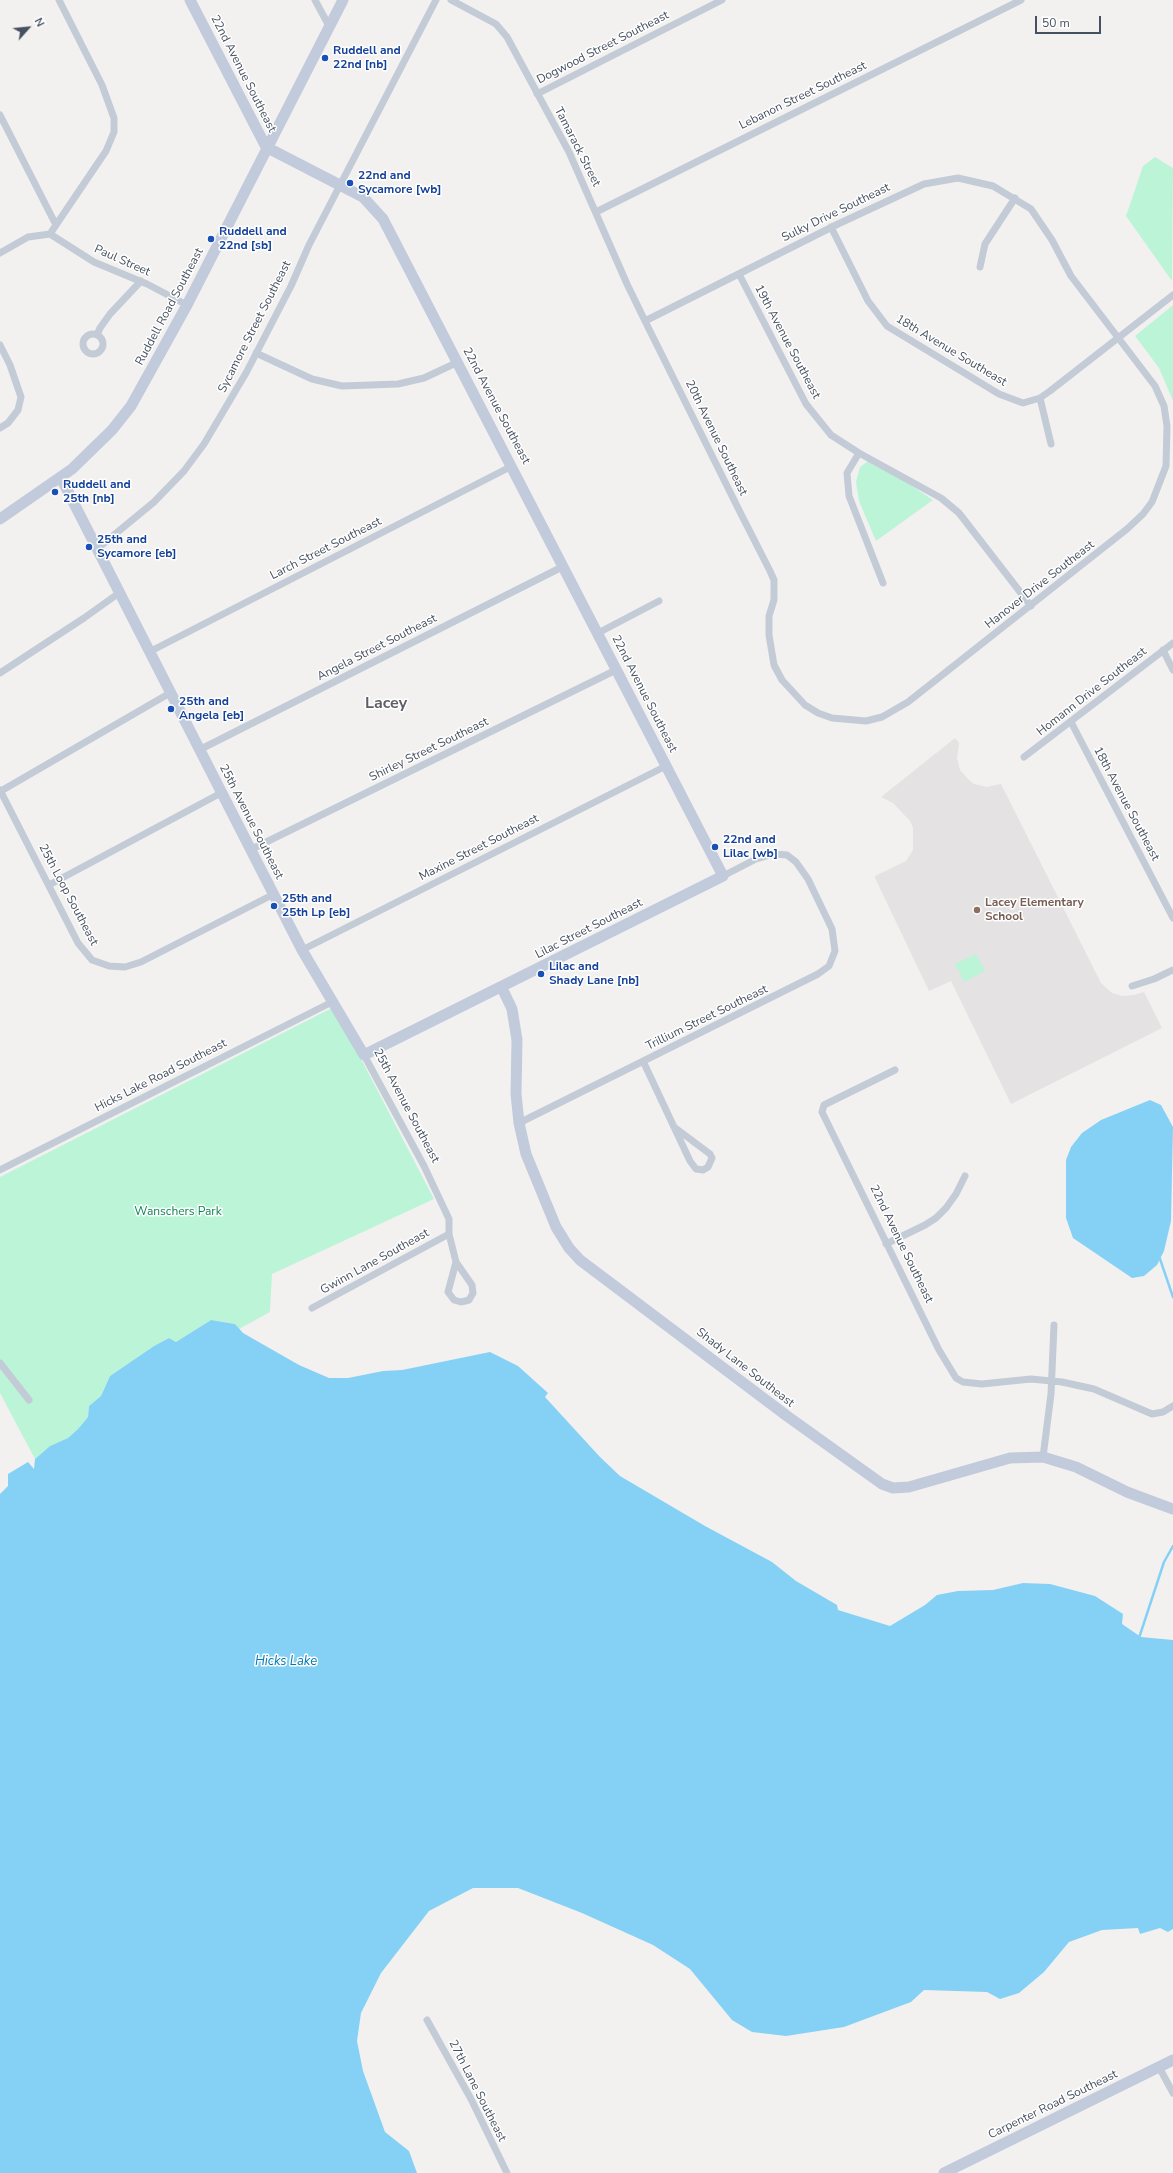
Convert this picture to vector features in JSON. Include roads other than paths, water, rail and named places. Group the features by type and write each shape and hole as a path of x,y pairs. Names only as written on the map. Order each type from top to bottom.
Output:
{"street":[{"path":"0,253 28,237 50,234 106,151 114,132 114,118 102,85 59,0"},
{"name":"22nd Avenue Southeast","path":"190,0 266,147 363,197 383,219 564,566 723,876"},
{"path":"315,0 329,26"},
{"name":"Ruddell Road Southeast","path":"0,519 61,478 86,457 112,430 131,406 187,305 266,147 343,0"},
{"name":"Sycamore Street Southeast","path":"97,549 134,520 184,471 204,444 256,353 340,185 436,0"},
{"name":"Tamarack Street","path":"451,0 496,24 507,37 569,152 596,212"},
{"name":"Dogwood Street Southeast","path":"537,94 722,0"},
{"name":"Lebanon Street Southeast","path":"596,212 1021,0"},
{"path":"0,115 56,224"},
{"name":"Sulky Drive Southeast","path":"645,321 907,190 942,180 971,180 993,186 1031,209 1052,240 1071,276 1119,338"},
{"path":"980,267 985,244 1015,198"},
{"name":"20th Avenue Southeast","path":"596,212 645,321 774,580 774,600 769,616 769,635 774,665 782,680"},
{"name":"18th Avenue Southeast","path":"831,228 868,301 887,326 999,394 1023,403 1040,398 1173,295"},
{"name":"Paul Street","path":"50,234 94,262 141,281 187,305"},
{"name":"19th Avenue Southeast","path":"739,274 806,404 831,435 859,453 941,498 958,513 1031,606"},
{"path":"98,335 110,314 141,281"},
{"name":"Hanover Drive Southeast","path":"782,680 805,705 818,713 832,718 849,720 866,721 882,717 908,702 1031,606 1127,529 1143,514 1152,502 1166,466 1170,426 1164,406 1155,386 1119,338"},
{"path":"0,345 18,386 21,397 18,410 8,423 0,428"},
{"path":"256,353 312,379 342,386 405,383 424,378 458,362"},
{"path":"1040,398 1051,444"},
{"path":"859,453 847,473 849,496 883,583"},
{"name":"Larch Street Southeast","path":"149,652 512,466"},
{"name":"25th Avenue Southeast","path":"61,478 302,950 364,1055 433,1186 449,1219 449,1234 456,1262 472,1285 473,1293 469,1300 461,1302 454,1300 448,1292 456,1262"},
{"name":"Angela Street Southeast","path":"199,750 564,566"},
{"path":"0,673 84,618 119,593"},
{"path":"598,633 659,601"},
{"name":"Homann Drive Southeast","path":"1024,758 1173,643"},
{"path":"1163,650 1173,670"},
{"name":"Shirley Street Southeast","path":"250,850 616,670"},
{"path":"0,791 170,693"},
{"name":"18th Avenue Southeast","path":"1071,722 1173,918"},
{"name":"Maxine Street Southeast","path":"302,950 666,766"},
{"name":"25th Loop Southeast","path":"0,791 78,943 92,960 109,966 125,967 141,962 274,894"},
{"path":"49,885 222,793"},
{"name":"Lilac Street Southeast","path":"364,1055 502,988 756,859 774,854 787,855 803,870 813,890"},
{"name":"Trillium Street Southeast","path":"519,1123 826,969 834,954 834,937 813,890"},
{"path":"1132,986 1154,979 1173,970"},
{"name":"Shady Lane Southeast","path":"502,988 512,1009 517,1040 516,1094 519,1123 526,1154 545,1203 559,1232 577,1256 787,1416 882,1484 893,1488 909,1487 991,1463 1016,1458 1043,1457 1076,1467 1127,1492 1173,1509"},
{"name":"Hicks Lake Road Southeast","path":"0,1170 332,1002"},
{"path":"643,1061 674,1127 690,1161 696,1169 703,1170 708,1168 712,1158 710,1154 674,1127"},
{"name":"22nd Avenue Southeast","path":"895,1070 824,1105 822,1112 886,1244 951,1372 963,1382 982,1384 1031,1379 1051,1380"},
{"path":"886,1244 936,1218 946,1208 956,1194 964,1176"},
{"name":"Gwinn Lane Southeast","path":"312,1308 449,1234"},
{"path":"1043,1457 1051,1380 1054,1325"},
{"path":"0,1363 29,1400"},
{"path":"1051,1380 1094,1389 1152,1414 1163,1412 1173,1406"},
{"name":"27th Lane Southeast","path":"427,2020 471,2099 507,2173"},
{"name":"Carpenter Road Southeast","path":"944,2173 1173,2060"},
{"path":"1160,2067 1173,2094"}],"water":[{"path":"1150,1100 1161,1105 1173,1127 1171,1221 1164,1251 1157,1265 1144,1276 1132,1278 1073,1238 1066,1218 1066,1160 1071,1147 1082,1133 1101,1120"},
{"name":"Hicks Lake","path":"211,1320 235,1324 243,1333 299,1365 329,1378 348,1378 383,1371 402,1370 490,1352 518,1366 548,1393 545,1397 600,1457 620,1476 705,1526 772,1562 796,1581 837,1605 838,1610 890,1626 925,1605 937,1595 958,1591 993,1590 1023,1583 1050,1584 1095,1596 1123,1614 1122,1624 1141,1637 1173,1640 1173,1929 1168,1932 1160,1928 1140,1934 1138,1928 1102,1930 1069,1942 1044,1972 1019,1993 1000,1999 987,1992 924,1990 911,2002 844,2027 786,2036 752,2032 732,2020 690,1969 653,1945 582,1913 518,1888 473,1888 429,1911 381,1973 361,2013 357,2041 363,2071 385,2132 409,2151 417,2173 0,2173 0,1494 8,1486 8,1474 28,1462 34,1469 35,1459 50,1446 68,1438 78,1429 88,1417 89,1406 101,1396 110,1376 154,1346 169,1338 176,1342"}],"waterway":[{"path":"1159,1256 1173,1297"},
{"path":"1139,1638 1164,1562 1173,1546"}],"place":[{"name":"Ruddell and 22nd [nb]","path":"325,58"},
{"name":"22nd and Sycamore [wb]","path":"350,183"},
{"name":"Ruddell and 22nd [sb]","path":"211,239"},
{"name":"Ruddell and 25th [nb]","path":"55,492"},
{"name":"25th and Sycamore [eb]","path":"89,547"},
{"name":"25th and Angela [eb]","path":"171,709"},
{"name":"22nd and Lilac [wb]","path":"715,847"},
{"name":"25th and 25th Lp [eb]","path":"274,906"},
{"name":"Lacey Elementary School","path":"977,910"},
{"name":"Lilac and Shady Lane [nb]","path":"541,974"}],"district":[{"name":"Lacey","path":"386,704"}],"park label":[{"name":"Wanschers Park","path":"178,1212"}]}
